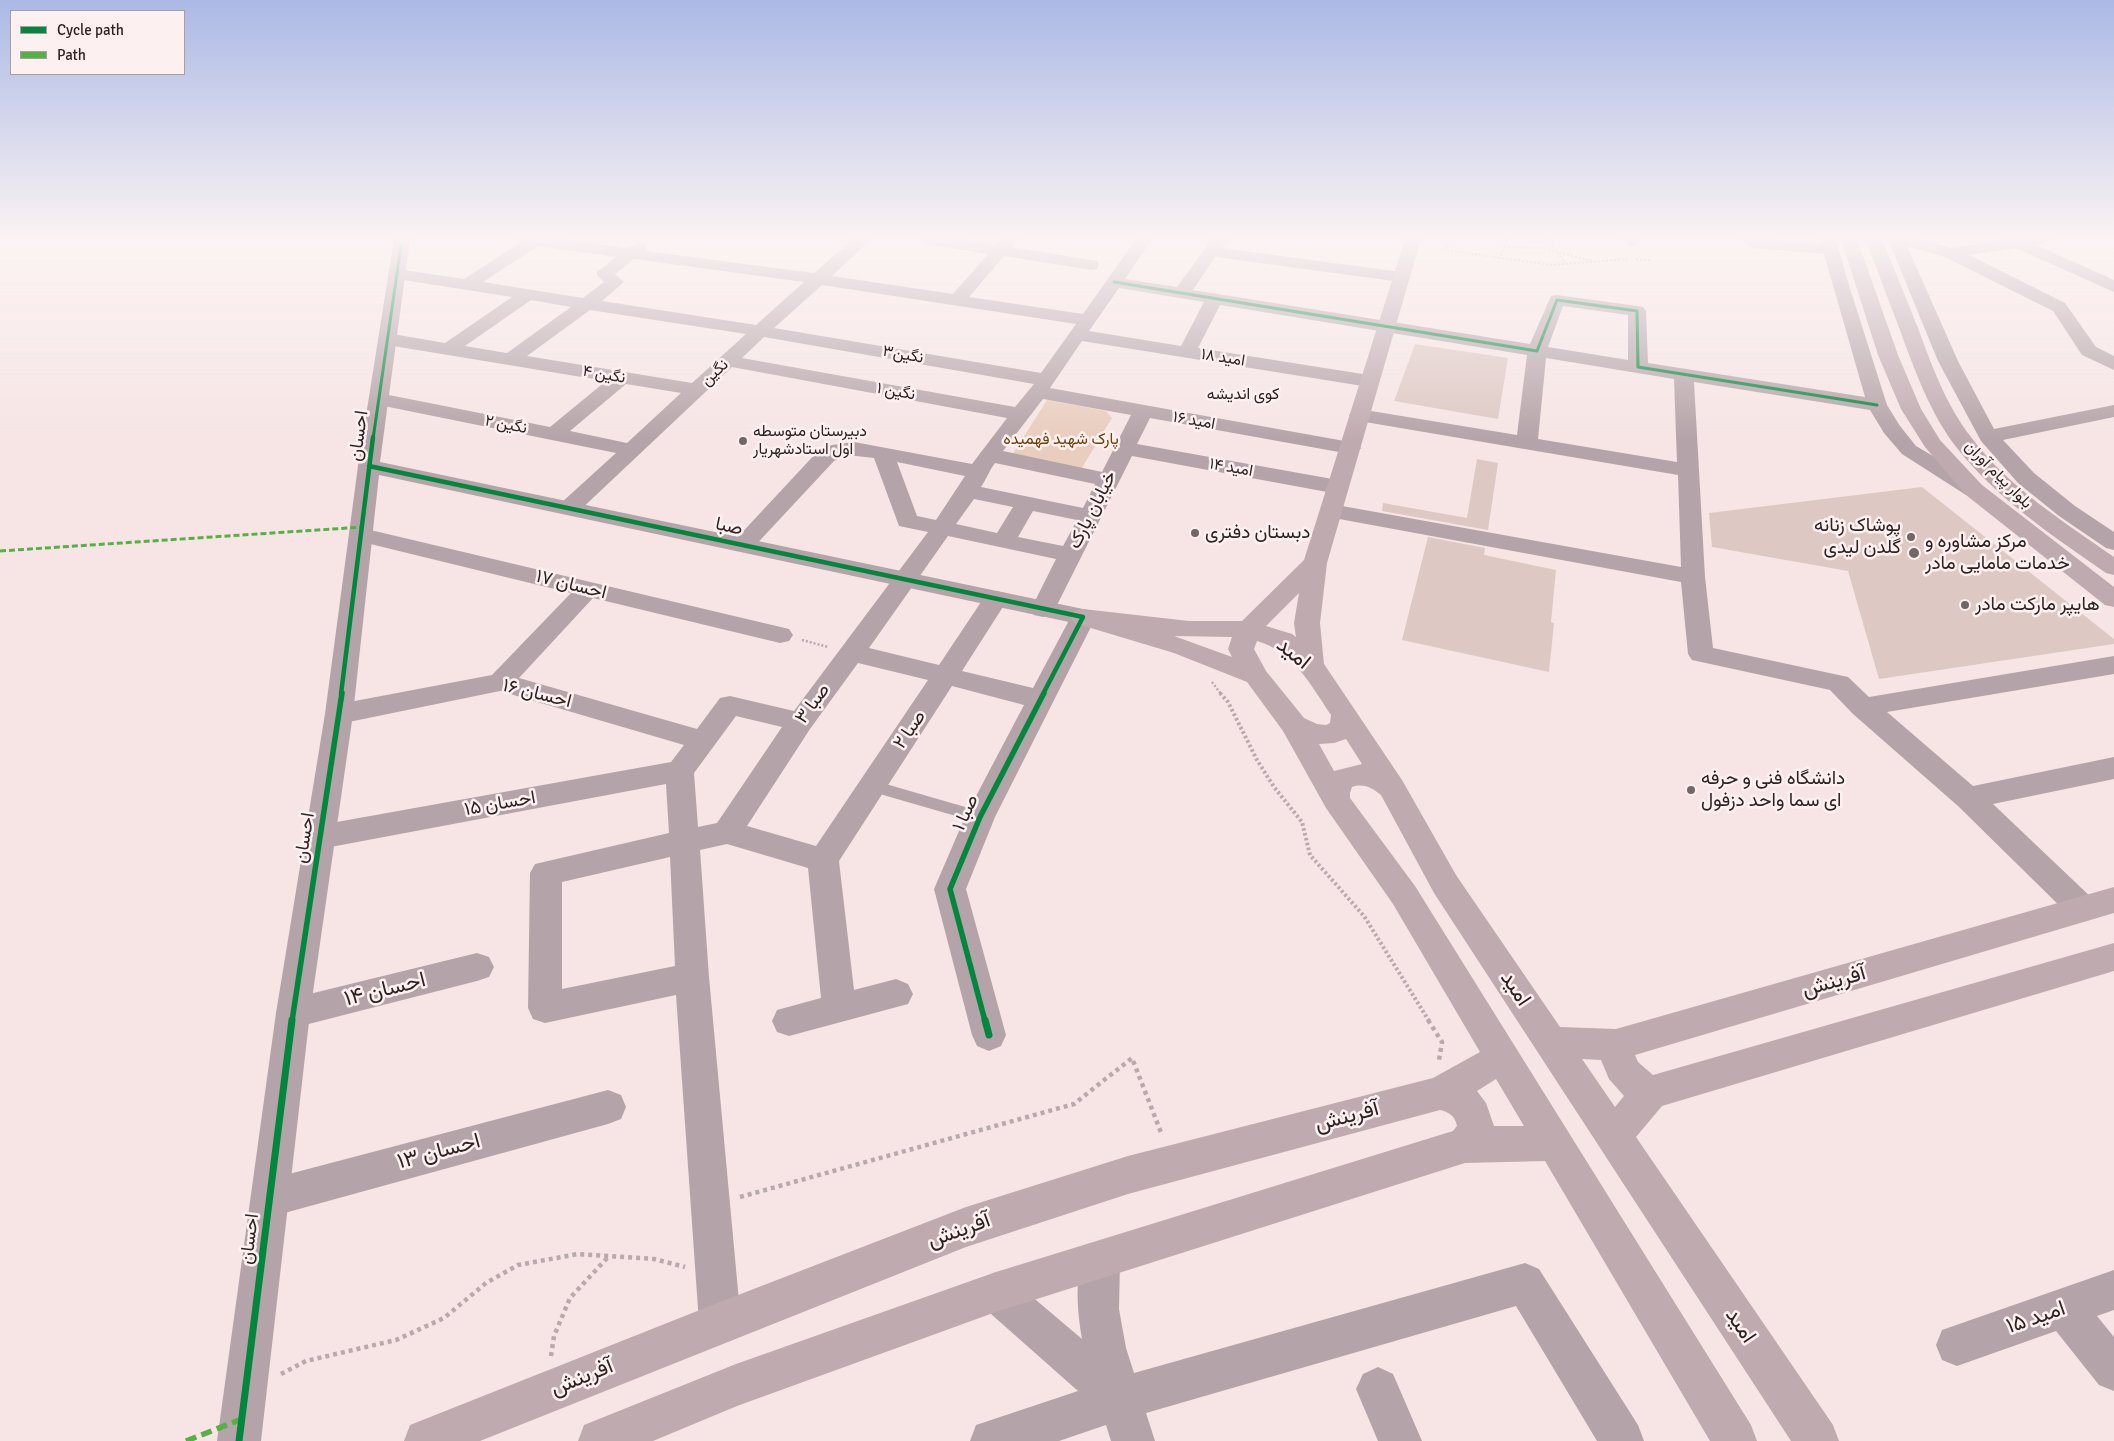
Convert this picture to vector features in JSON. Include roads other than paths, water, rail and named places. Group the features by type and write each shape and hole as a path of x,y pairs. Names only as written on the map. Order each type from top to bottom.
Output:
{"main road":[{"path":"1310,665 1307,623 1316,563 1392,306"},
{"name":"بلوار پیام آوران","path":"1872,306 1888,355 1911,409 1932,443 1974,490 2114,599"},
{"name":"بلوار پیام آوران","path":"1900,306 1921,361 1944,411 1965,443 1991,472 2032,510 2114,568"},
{"path":"1083,617 1188,629 1248,629 1316,563"},
{"path":"1083,617 1183,647 1256,676"},
{"name":"امید","path":"1735,1441 1404,894 1336,800 1294,725 1256,676 1241,649 1248,629 1283,640 1310,665 1345,714 1392,788 1445,884 1817,1441"},
{"path":"1294,725 1310,734 1329,734 1343,726 1346,720 1345,714"},
{"path":"1336,800 1336,786 1341,780 1357,774 1377,777 1392,788"},
{"name":"آفرینش","path":"1551,1042 1616,1045 2114,900"},
{"path":"1613,1136 1650,1094 2114,957"},
{"path":"1616,1045 1616,1056 1627,1077 1650,1094"},
{"name":"آفرینش","path":"426,1441 720,1322 966,1227 1128,1175 1174,1163 1503,1057"},
{"path":"1439,1078 1452,1095 1464,1102 1474,1113 1477,1131 1465,1145"},
{"path":"600,1441 736,1385 996,1292 1100,1261 1465,1145 1554,1143"}],"street":[{"name":"احسان","path":"239,1441 293,1013 339,714 369,466 392,306"},
{"path":"448,349 510,306"},
{"path":"511,359 584,306"},
{"name":"نگین۳","path":"608,306 760,331 1042,386"},
{"name":"نگین","path":"569,508 788,306"},
{"name":"امید ۱۸","path":"985,306 1186,352 1369,381"},
{"path":"1020,414 1098,306"},
{"path":"1186,352 1211,306"},
{"path":"1265,306 1878,405"},
{"path":"1527,443 1537,351 1555,306"},
{"path":"1602,306 1637,311 1638,367"},
{"path":"1847,306 1878,405 1891,429 1909,450 1974,490"},
{"path":"1926,306 1948,361 1988,437 2026,478 2066,511 2114,543"},
{"path":"2057,306 2089,351 2114,364"},
{"name":"نگین ۴","path":"387,338 696,390"},
{"name":"نگین ۱","path":"728,361 1020,414"},
{"path":"1684,374 1693,577 1700,654 1838,683 1968,798 2083,909"},
{"path":"554,434 622,378"},
{"name":"امید ۱۶","path":"1042,386 1143,412 1350,448"},
{"name":"نگین ۲","path":"379,399 632,450"},
{"path":"1988,437 2114,411"},
{"name":"خیابان پارک","path":"1043,609 1143,412"},
{"name":"صبا ۳","path":"728,832 800,722 850,652 906,580 989,455 1020,414"},
{"path":"1359,415 1687,470"},
{"path":"743,545 826,456 834,450 849,447 967,469 972,482 1028,503 1090,516"},
{"name":"امید ۱۴","path":"1125,448 1338,487"},
{"path":"883,453 907,521 1070,556"},
{"path":"989,455 1108,480"},
{"name":"صبا","path":"369,466 1083,617"},
{"path":"1004,541 1028,503"},
{"path":"1331,512 1693,577"},
{"name":"احسان ۱۷","path":"362,535 780,635"},
{"path":"500,682 588,589"},
{"name":"صبا ۲","path":"822,860 996,599"},
{"name":"صبا ۱","path":"989,1035 950,890 980,817 1039,699 1083,617"},
{"path":"850,652 1039,699"},
{"path":"1863,706 2114,665"},
{"name":"احسان ۱۶","path":"339,714 500,682 703,741"},
{"path":"720,1322 692,977 680,771 730,705 800,722"},
{"path":"1968,798 2114,768"},
{"name":"احسان ۱۵","path":"320,837 680,771"},
{"path":"692,977 545,1008 546,873 728,832 822,860 839,1007"},
{"name":"احسان ۱۴","path":"293,1013 477,967"},
{"path":"788,1021 896,994"},
{"name":"احسان ۱۳","path":"270,1198 608,1107"},
{"path":"1100,1261 1098,1309 1105,1348 1133,1441"},
{"path":"992,1441 1120,1399 1525,1283 1622,1441"},
{"name":"امید ۱۵","path":"1957,1345 2114,1290"},
{"path":"996,1292 1120,1399"},
{"path":"2064,1308 2114,1370"},
{"path":"1378,1389 1400,1441"}],"lane":[{"path":"872,786 980,817"}],"place":[{"name":"دبیرستان متوسطه اول استادشهریار","path":"743,441"},
{"name":"دبستان دفتری","path":"1195,533"},
{"name":"پوشاک‌ زنانه گلدن لیدی","path":"1911,537"},
{"name":"مرکز مشاوره و خدمات مامایی مادر","path":"1914,553"},
{"name":"هایپر مارکت مادر","path":"1965,605"},
{"name":"دانشگاه فنی و حرفه ای سما واحد دزفول","path":"1691,790"}],"district":[{"name":"کوی اندیشه","path":"1243,395"}],"park label":[{"name":"پارک شهید فهمیده","path":"1061,440"}]}
